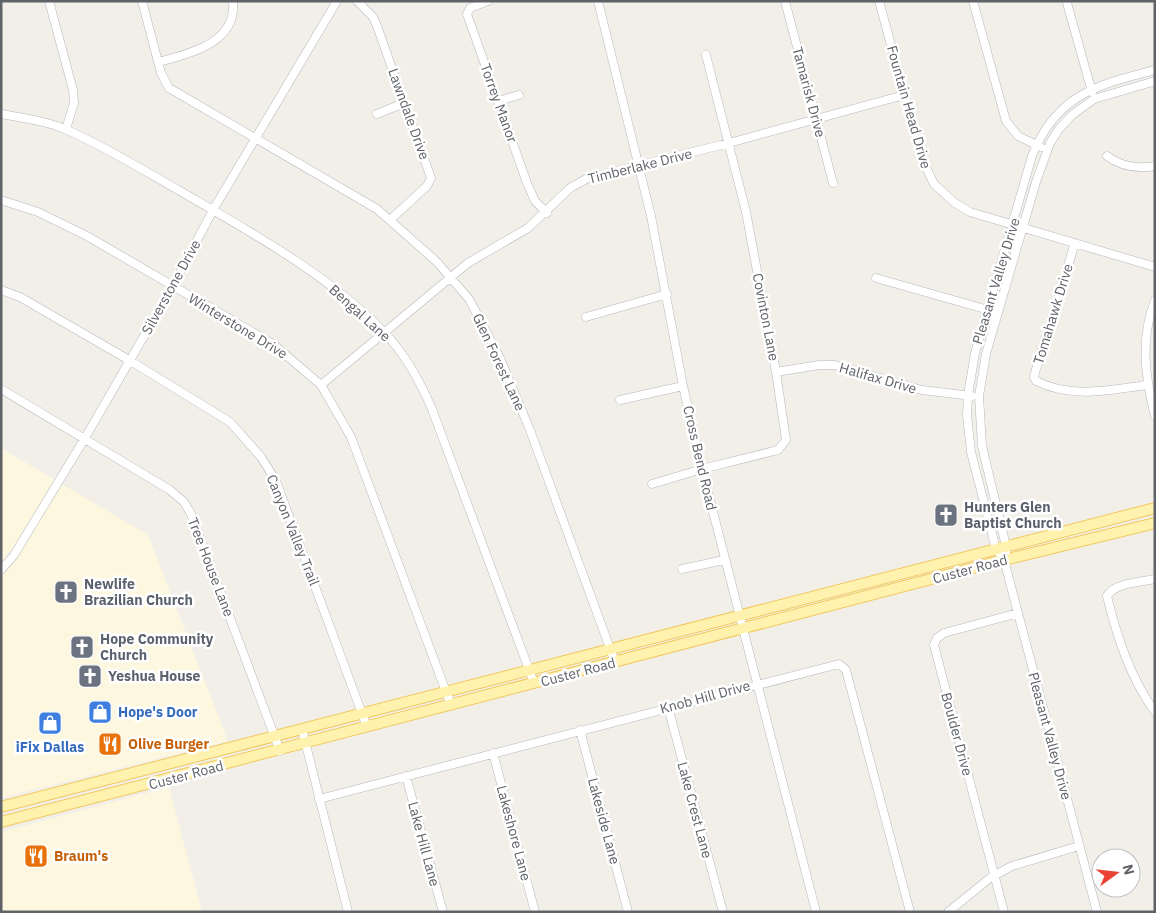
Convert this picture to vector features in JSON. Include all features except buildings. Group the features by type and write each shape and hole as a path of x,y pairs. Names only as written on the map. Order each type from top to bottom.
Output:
{"main road":[{"name":"Custer Road","path":"1,807 738,614 1155,508"},
{"name":"Custer Road","path":"1,822 307,744 1004,560 1155,523"}],"street":[{"path":"49,1 73,90 74,102 66,129"},
{"name":"Glen Forest Lane","path":"142,1 158,62 164,81 169,88 257,138 391,219 451,277 473,306 499,356 530,430 615,662"},
{"path":"158,62 207,46 216,40 230,22 233,1"},
{"name":"Silverstone Drive","path":"1,570 14,555 85,438 173,286 213,210 337,1"},
{"name":"Lawndale Drive","path":"357,1 373,17 431,178 427,186 391,219"},
{"name":"Torrey Manor","path":"488,1 470,8 467,14 527,183 536,201 547,213"},
{"name":"Cross Bend Road","path":"598,1 651,216 668,294 683,386 702,469 816,912"},
{"name":"Tamarisk Drive","path":"785,1 833,183"},
{"name":"Fountain Head Drive","path":"879,1 922,160 934,184 949,199 970,212 1154,267"},
{"path":"973,1 1006,121 1018,136 1047,149"},
{"path":"1067,3 1094,99"},
{"name":"Covinton Lane","path":"652,484 702,469 771,452 782,447 786,440 776,372 746,212 706,55"},
{"name":"Pleasant Valley Drive","path":"1097,912 1004,560 996,548 973,461 967,415 968,395 974,353 1036,145 1048,124 1073,98 1091,88 1155,70"},
{"name":"Pleasant Valley Drive","path":"1004,560 1006,546 984,458 980,429 979,396 986,354 1047,149 1059,129 1072,115 1094,99 1155,81"},
{"path":"498,102 519,95"},
{"name":"Timberlake Drive","path":"321,385 478,255 528,228 547,213 577,183 588,178 729,143 904,95"},
{"path":"377,114 404,103"},
{"name":"Bengal Lane","path":"1,114 66,129 119,156 213,210 338,290 385,333 412,368 432,409 534,684"},
{"path":"1107,156 1127,166 1142,168 1155,166"},
{"name":"Winterstone Drive","path":"1,200 55,219 173,286 273,344 321,385 351,437 451,705"},
{"name":"Tomahawk Drive","path":"1075,243 1034,377 1036,382 1076,392 1091,393 1147,385"},
{"path":"876,278 998,313"},
{"name":"Canyon Valley Trail","path":"1,290 20,297 130,360 230,422 261,456 276,481 367,727"},
{"path":"586,316 668,294"},
{"path":"1155,300 1146,331 1144,353 1147,385 1155,416"},
{"name":"Halifax Drive","path":"776,372 819,365 835,365 922,390 979,396"},
{"path":"620,400 683,386"},
{"name":"Tree House Lane","path":"1,389 170,490 188,507 280,751"},
{"path":"973,461 984,458"},
{"path":"682,569 724,560"},
{"path":"1155,579 1118,588 1110,591 1107,596 1124,654 1138,685 1155,712"},
{"name":"Boulder Drive","path":"1004,912 934,645 937,638 944,633 1018,613"},
{"name":"Knob Hill Drive","path":"319,799 836,663 843,665 846,670 910,912"},
{"name":"Lake Crest Lane","path":"668,707 723,912"},
{"path":"302,729 348,912"},
{"name":"Lakeside Lane","path":"580,730 628,912"},
{"name":"Lakeshore Lane","path":"493,753 535,912"},
{"name":"Lake Hill Lane","path":"406,776 443,912"},
{"path":"948,912 995,875 1012,866 1079,846"}],"shaded area":[{"path":"1,448 148,535 228,741 1,798"},
{"path":"169,787 202,912 1,912 1,832"}],"place":[{"name":"Hunters Glen Baptist Church","path":"946,515"},
{"name":"Newlife Brazilian Church","path":"66,592"},
{"name":"Hope Community Church","path":"82,647"},
{"name":"Yeshua House","path":"90,676"},
{"name":"Hope's Door","path":"100,712"},
{"name":"iFix Dallas","path":"50,723"},
{"name":"Olive Burger","path":"110,744"},
{"name":"Braum's","path":"36,856"}]}
